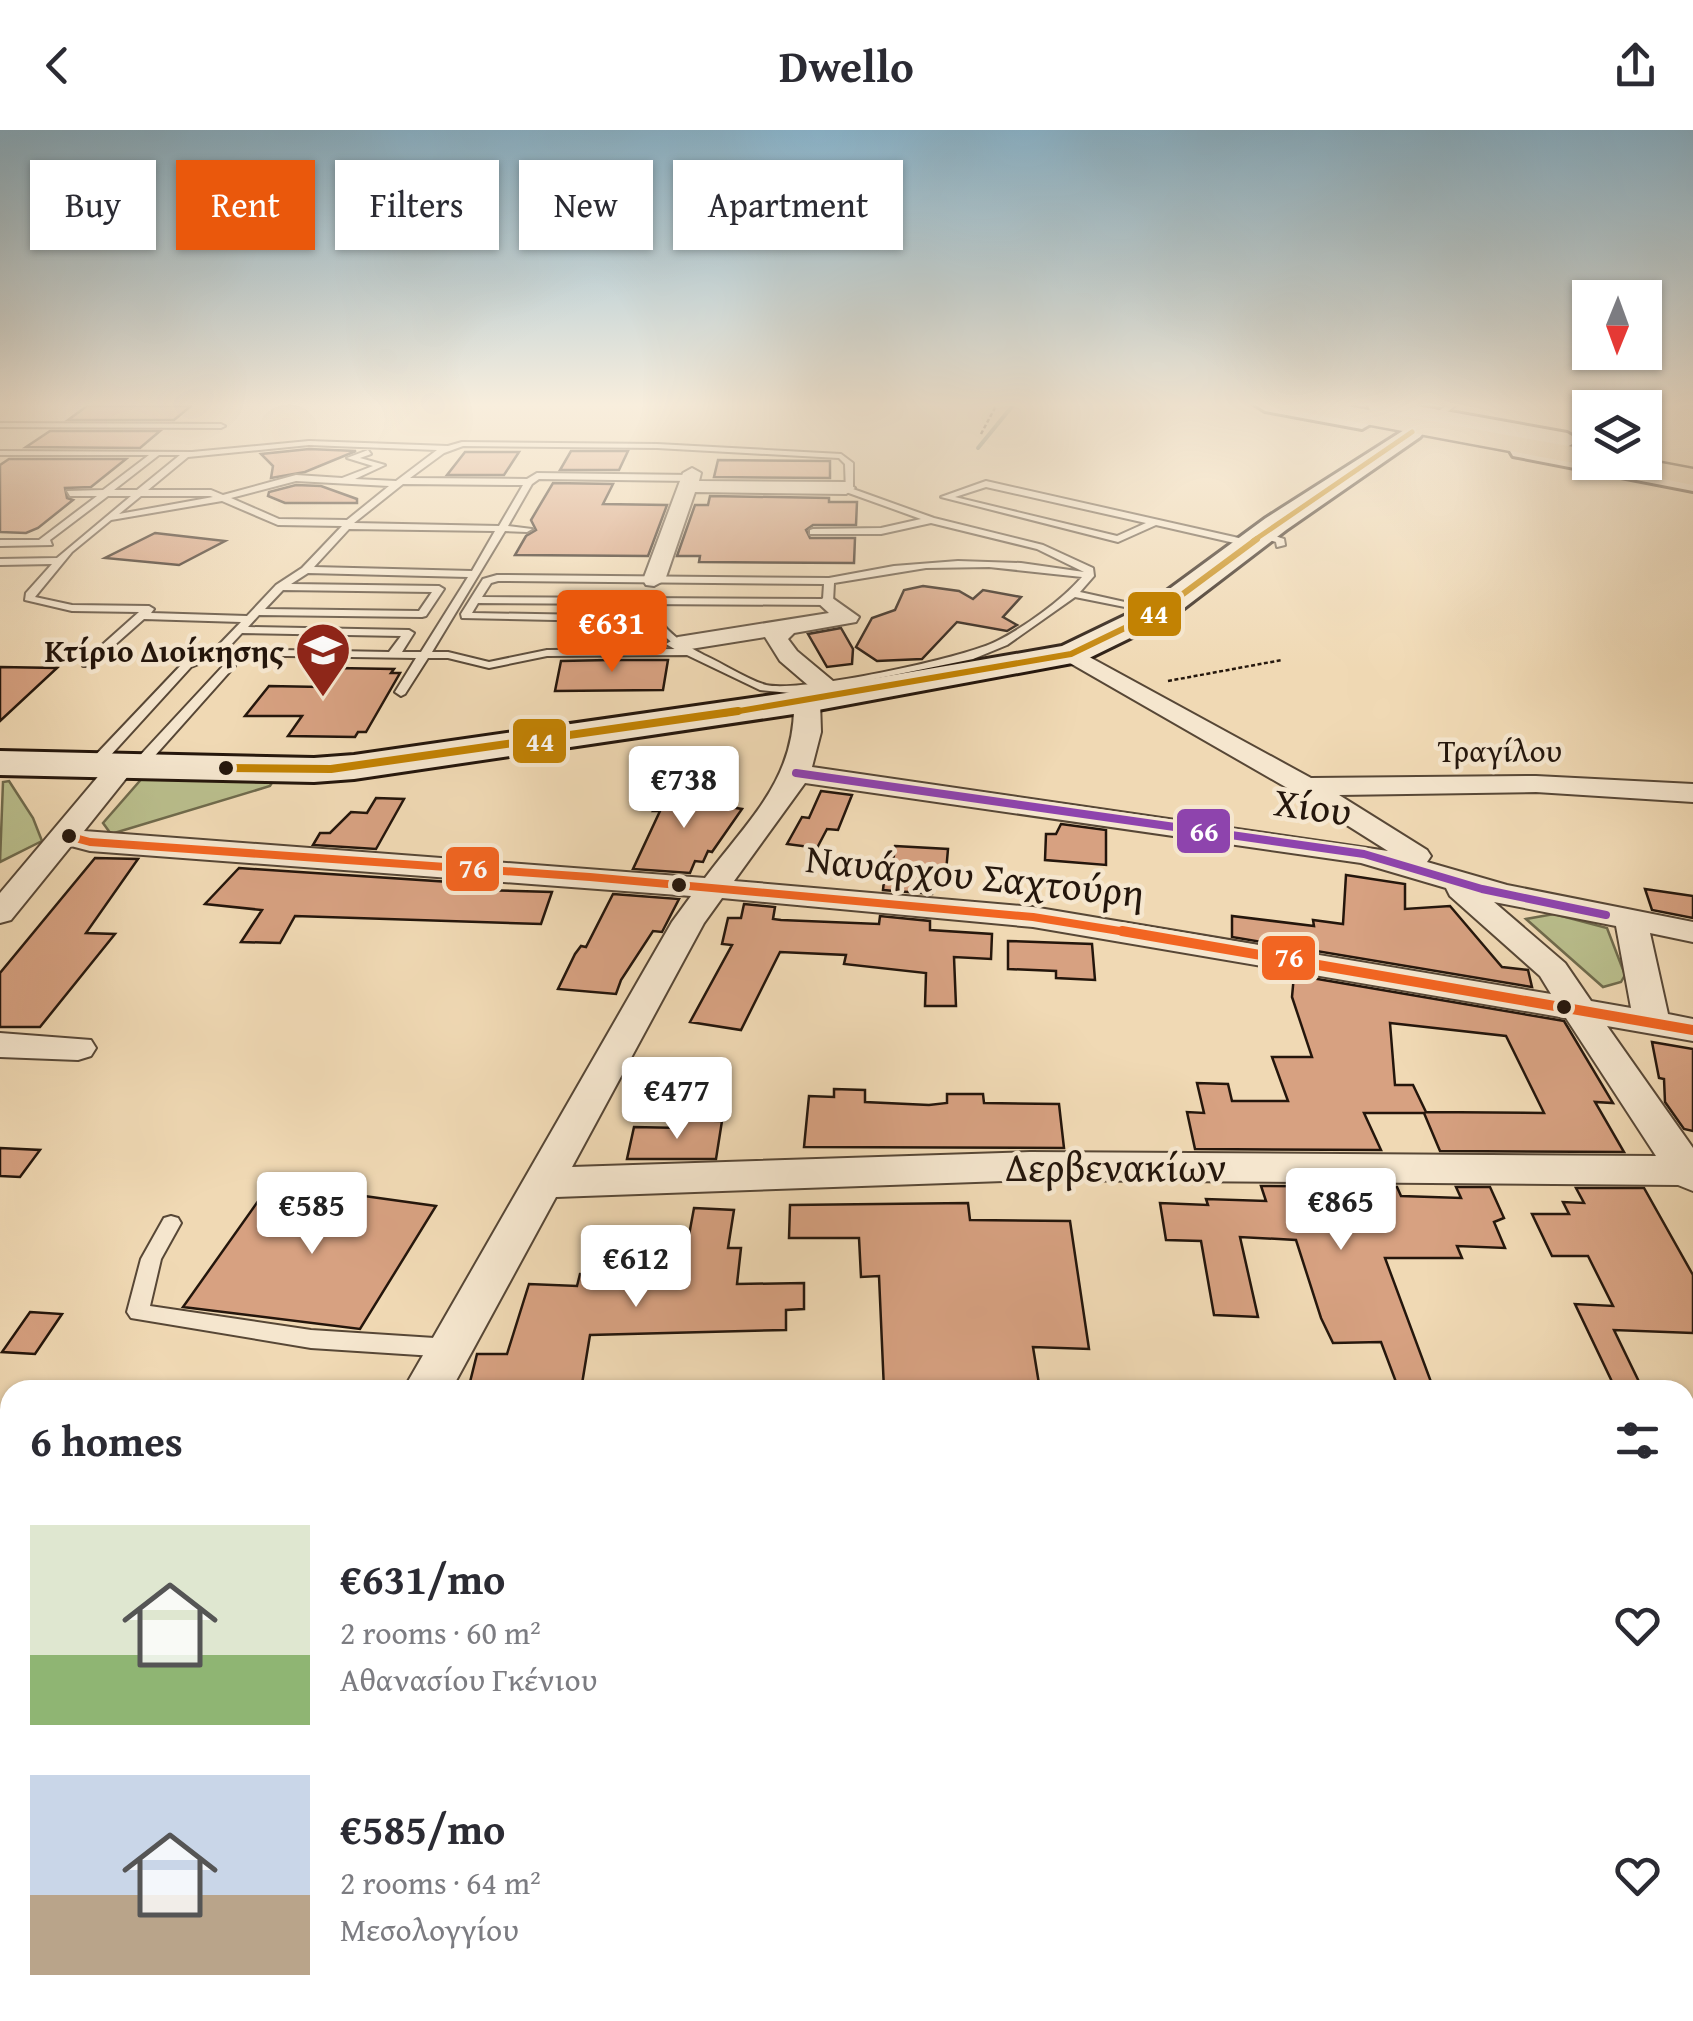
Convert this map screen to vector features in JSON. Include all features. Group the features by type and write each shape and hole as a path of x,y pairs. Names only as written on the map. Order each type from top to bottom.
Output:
{"street":[{"path":"654,580 685,492"},
{"path":"0,763 342,768 1071,654 1160,612 1265,541 1326,492"},
{"path":"712,664 848,617 828,592"},
{"path":"683,648 786,638"},
{"path":"432,1380 662,968 710,889 779,801 796,773 816,693 786,638"},
{"path":"1071,654 1306,787 1446,878 1540,956 1683,1152"},
{"path":"0,913 15,878 64,835 118,765"},
{"name":"Χίου","path":"796,773 1364,854 1502,894 1693,932"},
{"name":"Τραγίλου","path":"1306,787 1536,784 1693,793"},
{"name":"Ναυάρχου Σαχτούρη","path":"64,835 90,842 710,889 1071,922 1693,1030"},
{"path":"1631,920 1652,1022"},
{"path":"0,1045 78,1048"},
{"name":"Δερβενακίων","path":"543,1183 1030,1166 1683,1152"}],"lane":[{"path":"107,519 245,492"},
{"path":"347,497 350,492"},
{"path":"118,765 187,665 218,652 280,587 306,570 348,525 388,492"},
{"path":"401,692 523,492"},
{"path":"828,592 654,580 496,578 489,580 466,614 652,619 683,648 764,688 816,693 969,657 1003,643 1073,594 1089,576 1089,570 1040,547 931,520 857,492"},
{"path":"961,492 945,498 1118,540 1156,522"},
{"path":"1022,492 1265,541"},
{"path":"70,493 211,494 278,522 527,528"},
{"path":"41,543 106,493"},
{"path":"87,664 149,608 58,606 29,598 78,542 139,493"},
{"path":"1033,520 1072,503"},
{"path":"812,532 881,531 931,520"},
{"path":"0,543 78,542"},
{"path":"280,587 466,590 478,595 651,601 828,592 914,566 984,561 1089,576"},
{"path":"0,562 58,562"},
{"path":"306,570 476,574"},
{"path":"652,619 654,580"},
{"path":"391,655 398,652 439,589"},
{"path":"1073,594 1160,612"},
{"path":"141,616 422,614"},
{"path":"538,654 553,618"},
{"path":"239,630 409,633"},
{"path":"218,652 425,654 489,665 538,654 683,648"},
{"path":"118,765 228,666 218,652"},
{"path":"171,1223 151,1259 138,1312 310,1340 450,1348"}],"path":[{"path":"1130,688 1282,660"}],"green space":[{"path":"145,775 275,778 270,786 111,834 103,823"},
{"path":"9,781 33,818 42,841 0,862 3,782"},
{"path":"1554,914 1607,928 1625,975 1621,982 1603,987 1526,919"}],"building":[{"path":"0,492 66,492 67,498 73,500 38,528 26,533 0,532"},
{"path":"269,492 338,492 357,499 357,503 285,503 268,496"},
{"path":"548,492 609,492 603,504 667,505 648,556 515,555 526,536 536,530 531,520"},
{"path":"710,496 857,502 856,525 813,525 806,530 810,538 855,538 854,563 699,562 700,556 677,556 695,505 708,505"},
{"path":"155,533 225,541 179,565 105,558"},
{"path":"923,586 959,591 973,599 983,590 1021,597 1003,617 1017,625 1007,631 957,622 922,659 877,661 856,647 872,618 895,610 904,590"},
{"path":"841,628 853,649 852,664 827,667 808,634"},
{"path":"668,660 663,690 555,691 561,661"},
{"path":"0,667 57,668 0,721"},
{"name":"Κτίριο Διοίκησης","path":"336,668 394,669 391,673 400,673 366,732 358,732 355,737 288,736 302,716 245,716 269,686 322,687"},
{"path":"664,786 704,789 699,802 742,809 712,852 708,851 703,862 695,861 690,873 633,869 660,811 653,811"},
{"path":"821,791 852,795 838,830 827,829 817,848 787,844 802,817 809,818"},
{"path":"376,798 404,799 376,849 313,845 320,833 330,833 351,812 367,813"},
{"path":"1061,824 1106,830 1106,865 1045,860 1046,834 1056,834"},
{"path":"895,846 948,849 946,872 934,872 932,894 883,890 885,871 892,872"},
{"path":"95,858 138,859 86,933 115,934 40,1027 0,1027 0,973"},
{"path":"239,868 480,884 478,890 552,892 541,924 295,916 280,943 241,942 262,910 205,904"},
{"path":"1346,875 1405,884 1405,909 1450,906 1502,967 1528,970 1532,987 1232,937 1232,916 1314,926 1313,920 1343,924"},
{"path":"1645,889 1693,896 1693,918 1652,910"},
{"path":"613,894 679,899 662,932 653,931 616,994 558,989 575,954 581,946 586,947"},
{"path":"744,904 775,907 773,919 781,920 879,924 880,916 930,921 930,930 992,934 991,959 954,957 956,1006 925,1006 926,973 844,964 846,955 780,952 741,1030 690,1022 732,945 722,944 728,918 741,918"},
{"path":"1008,941 1092,944 1095,980 1056,978 1056,971 1008,969"},
{"path":"1294,975 1564,1021 1613,1103 1595,1102 1624,1152 1440,1151 1424,1113 1364,1113 1381,1150 1195,1149 1187,1112 1204,1113 1197,1083 1228,1084 1232,1101 1288,1101 1272,1057 1312,1057 1292,997","holes":["1390,1023 1506,1036 1544,1113 1426,1112 1413,1085 1395,1085"]},
{"path":"1652,1042 1693,1049 1693,1131 1684,1129 1665,1102 1664,1079 1659,1078"},
{"path":"834,1089 865,1090 865,1102 929,1105 947,1103 947,1094 983,1094 984,1103 1059,1104 1064,1148 804,1147 809,1096 834,1097"},
{"path":"684,1120 722,1121 716,1159 627,1159 634,1127 683,1128"},
{"path":"0,1148 40,1150 20,1177 0,1176"},
{"path":"271,1183 436,1206 360,1329 183,1307"},
{"path":"1261,1186 1397,1187 1401,1196 1461,1198 1456,1187 1490,1187 1504,1218 1494,1222 1505,1248 1457,1246 1462,1258 1385,1258 1430,1380 1395,1380 1381,1342 1333,1343 1296,1240 1240,1237 1258,1317 1214,1315 1201,1241 1166,1240 1160,1203 1208,1205 1206,1199 1266,1201"},
{"path":"1576,1188 1644,1188 1693,1275 1693,1333 1614,1330 1638,1380 1611,1380 1575,1304 1613,1306 1588,1256 1552,1256 1532,1214 1569,1214 1563,1202 1584,1203"},
{"path":"968,1203 970,1220 1070,1221 1089,1349 1033,1347 1038,1380 884,1380 879,1276 861,1277 859,1238 789,1238 790,1205"},
{"path":"694,1208 734,1210 728,1248 741,1248 737,1284 804,1283 804,1309 786,1310 786,1330 590,1335 583,1380 470,1380 477,1354 507,1354 529,1284 577,1286 580,1274 650,1278 657,1245 687,1246"},
{"path":"30,1312 62,1314 35,1354 2,1352"}],"transit line":[{"name":"44","path":"226,768 331,769 479,750 807,701 1071,654 1160,611 1323,492"},
{"name":"66","path":"796,773 1364,854 1482,889 1606,915"},
{"name":"76","path":"64,835 90,842 590,877 1033,917 1280,956 1693,1030"}],"place":[{"name":"Κτίριο Διοίκησης","path":"323,699"}]}
